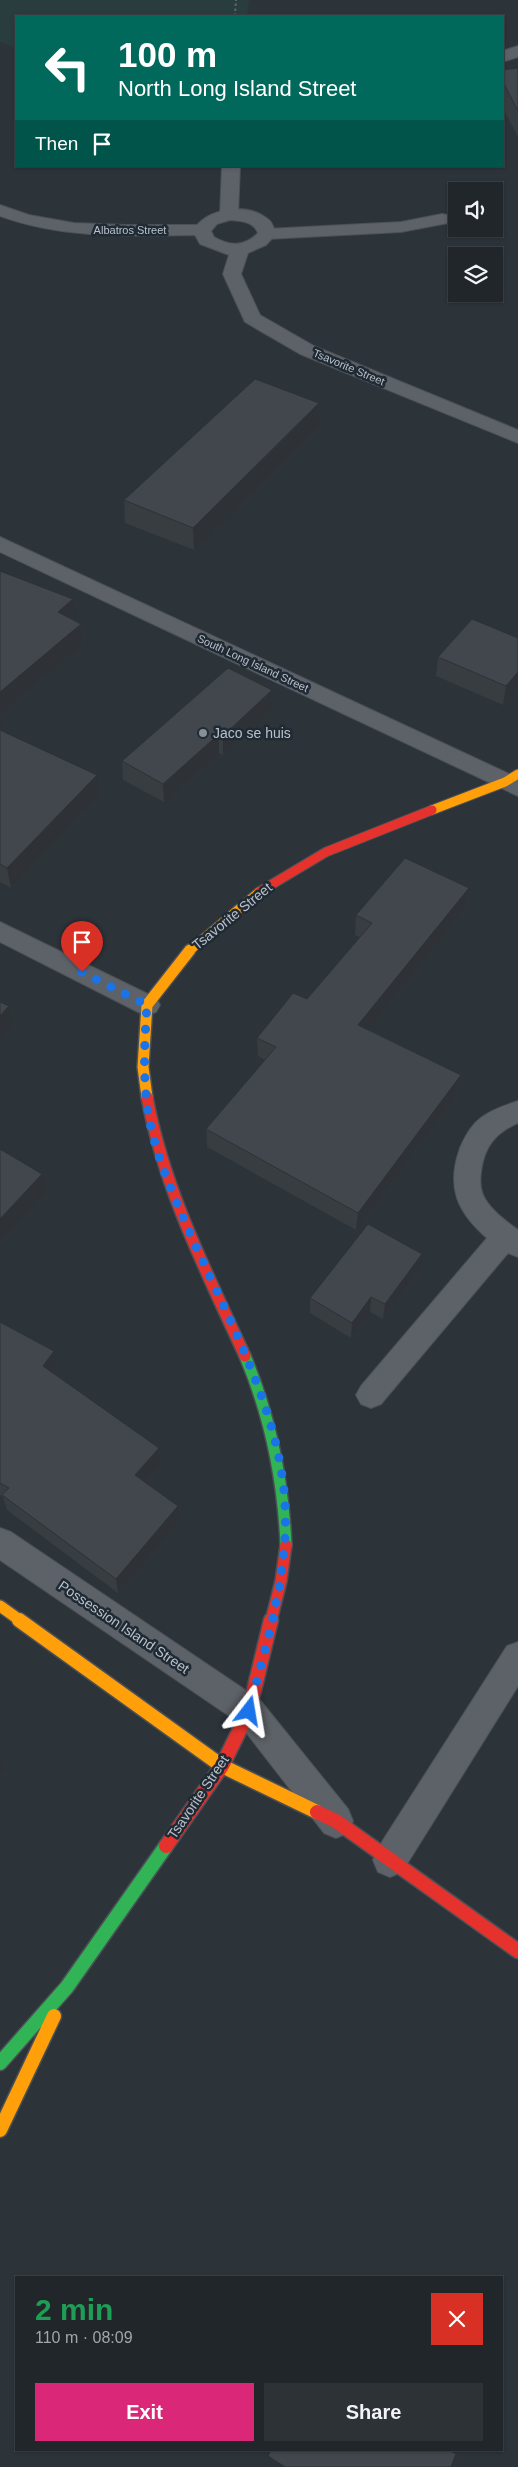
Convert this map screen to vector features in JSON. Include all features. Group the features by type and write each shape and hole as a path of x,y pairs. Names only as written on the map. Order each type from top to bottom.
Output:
{"street":[{"path":"504,55 518,51"},
{"path":"229,215 230,167"},
{"name":"Albatros Street","path":"0,210 14,216 89,230 202,230"},
{"path":"267,234 264,224 249,216 229,215 211,220 202,230 206,240 220,248 240,250 258,244 267,234 401,226 442,219"},
{"name":"Tsavorite Street","path":"240,250 232,274 252,318 308,350 518,437"},
{"name":"South Long Island Street","path":"0,544 514,781"},
{"name":"Tsavorite Street","path":"0,2062 67,1987 222,1766 249,1711 281,1581 286,1547 285,1502 275,1438 258,1388 169,1186 152,1132 143,1067 147,1005 190,949 249,898 288,873 326,852 514,781"},
{"path":"0,931 147,1005"},
{"path":"371,1395 512,1241 478,1210 468,1193 468,1173 476,1140 490,1125 518,1112"},
{"name":"Possession Island Street","path":"0,1542 249,1711 336,1821"},
{"path":"0,1606 222,1766 336,1821 518,1951"},
{"path":"390,1860 518,1657"},
{"name":"Tsavorite Street","path":"0,2130 67,1987"}],"path":[{"path":"235,15 236,0"}],"green space":[{"path":"0,0 249,0 247,15 15,15 15,48 0,42"}],"building":[{"path":"518,68 518,111 504,84 504,70"},
{"path":"255,379 319,403 193,528 124,500"},
{"path":"0,571 73,599 58,612 81,624 0,692"},
{"path":"472,619 518,638 518,672 506,686 438,657"},
{"path":"228,668 272,690 223,736 219,734 163,784 122,761"},
{"path":"0,730 97,775 7,868 0,864"},
{"path":"405,858 469,888 358,1025 461,1075 358,1213 206,1129 276,1047 257,1038 293,993 307,999 372,923 356,915"},
{"path":"0,1002 9,1006 0,1016"},
{"path":"0,1149 42,1174 0,1219"},
{"path":"368,1224 422,1254 385,1304 371,1297 352,1323 310,1298"},
{"path":"0,1322 54,1351 43,1366 159,1448 135,1475 178,1506 116,1579 2,1495 9,1488 0,1483"},
{"path":"270,2451 451,2451 456,2454 451,2467 285,2467 268,2456"}],"traffic: fast":[{"path":"245,1356 263,1403 276,1448 283,1494 286,1545"},
{"path":"0,2063 67,1987 166,1846"}],"traffic: slow":[{"path":"432,810 505,782 518,774"},
{"path":"147,1097 143,1067 147,1005 190,949 259,892"},
{"path":"0,1606 222,1766 317,1812"},
{"path":"0,2130 54,2016"}],"traffic: jam":[{"path":"259,892 326,852 432,810"},
{"path":"147,1097 153,1131 174,1197 245,1356"},
{"path":"166,1846 222,1766 249,1711 281,1581 286,1545"},
{"path":"317,1812 336,1821 518,1951"}],"place":[{"name":"Jaco se huis","path":"203,733"}],"route":[{"path":"82,972 147,1005 143,1067 152,1132 169,1186 258,1388 275,1438 285,1502 286,1547 281,1581 249,1711"}]}
